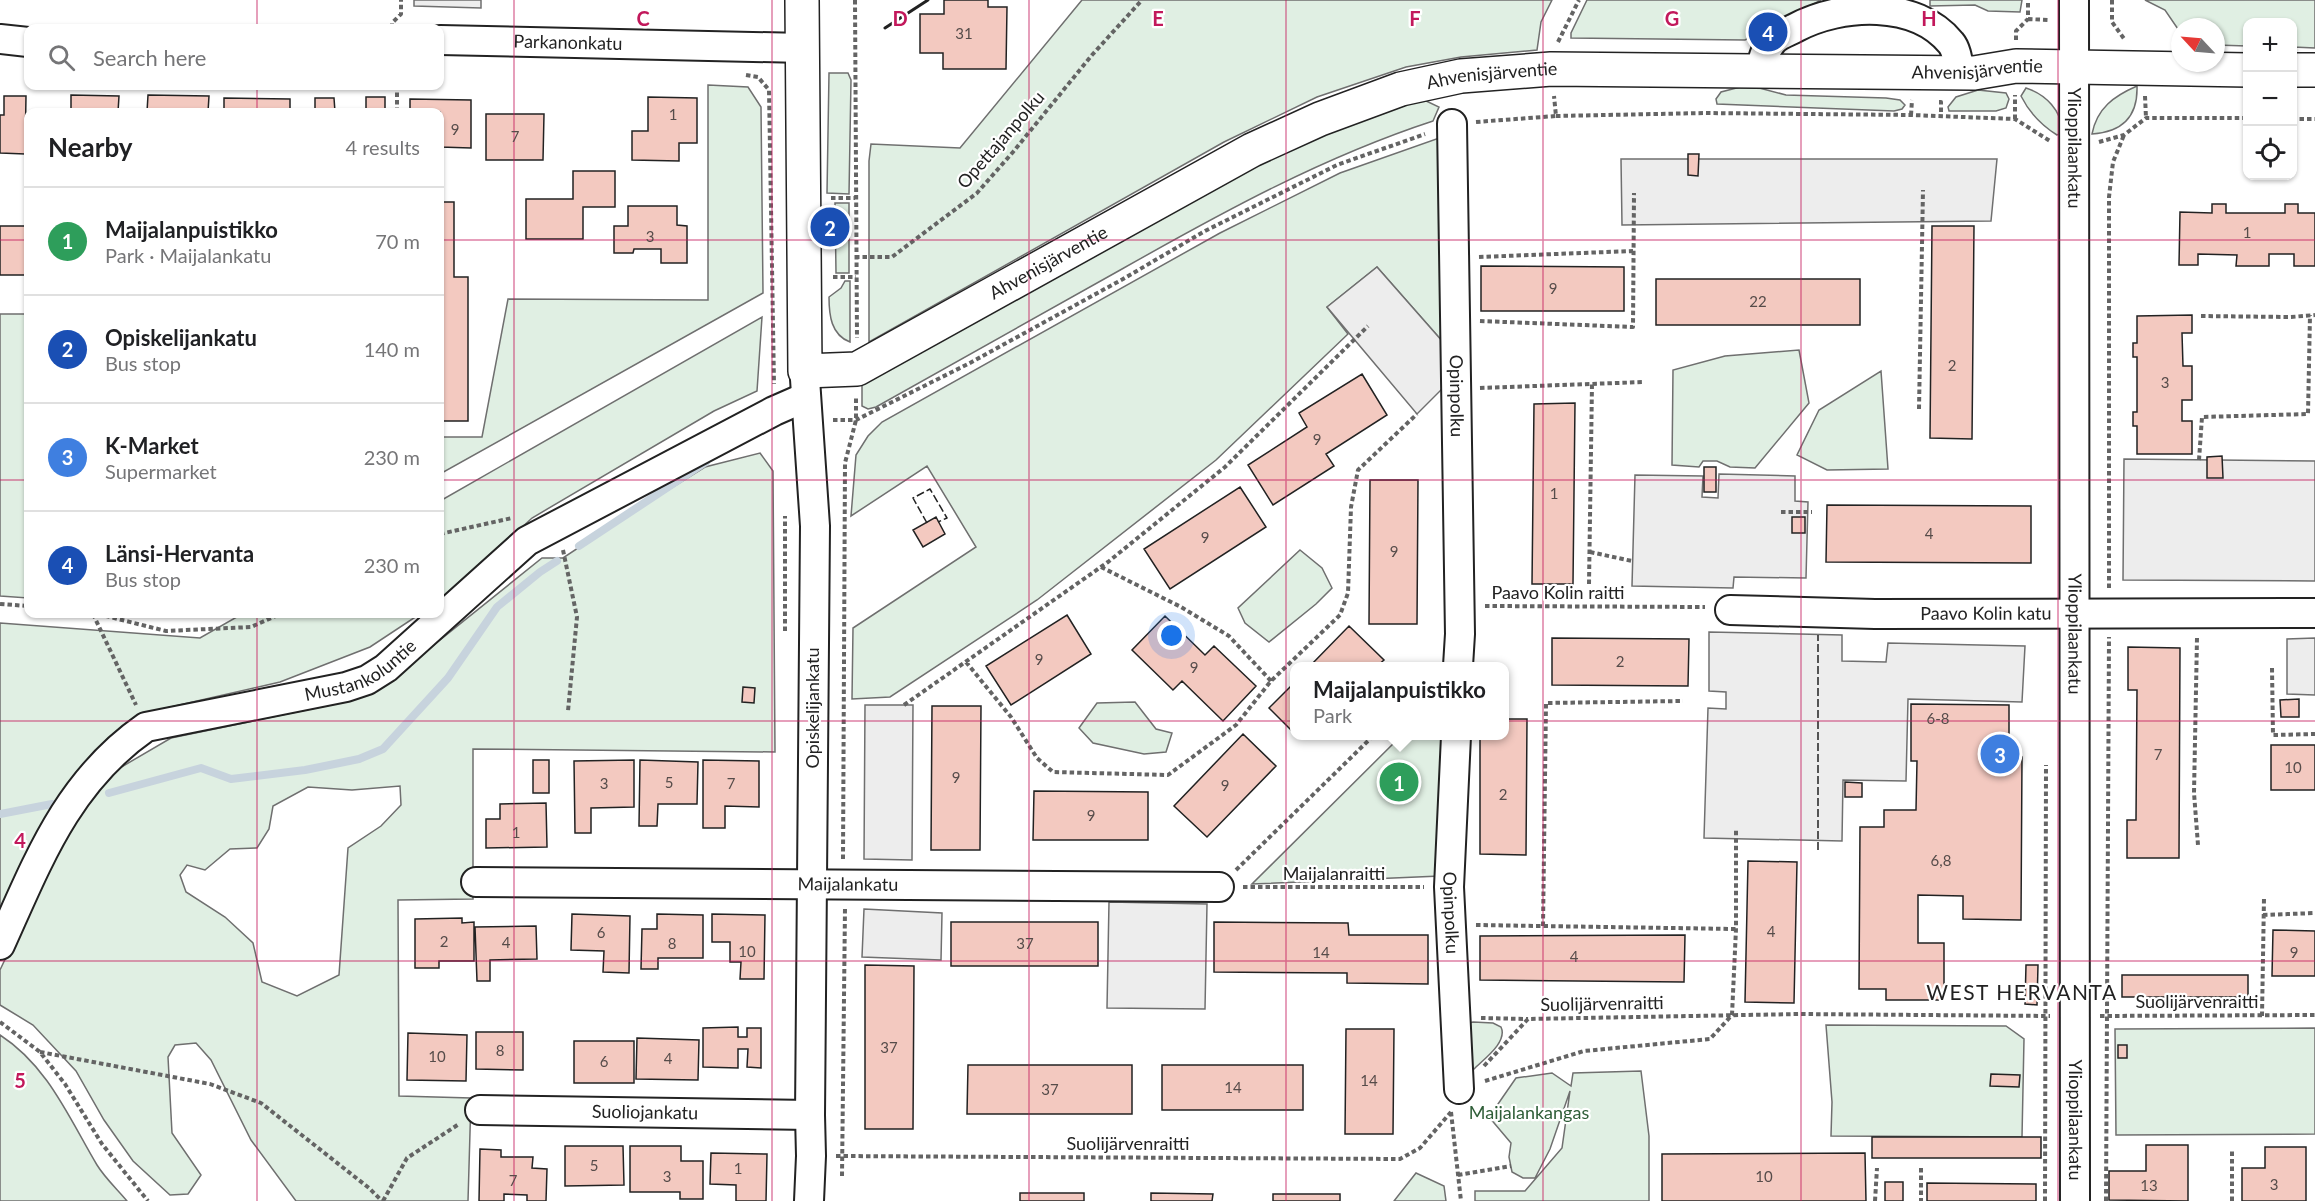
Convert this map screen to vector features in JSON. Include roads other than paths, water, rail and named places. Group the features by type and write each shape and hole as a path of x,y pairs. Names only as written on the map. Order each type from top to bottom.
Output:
{"main road":[{"name":"Opiskelijankatu","path":"802,0 805,384"},
{"name":"Ahvenisjärventie","path":"805,384 857,369 1252,150 1320,119 1401,89 1461,76 1551,69 1974,73 2016,66 2243,70"},
{"path":"2297,70 2315,70"}],"street":[{"name":"Ylioppilaankatu","path":"2074,0 2075,1201"},
{"path":"1760,71 1764,53 1773,40 1803,24 1838,12 1876,8 1901,10 1916,15 1941,30 1953,45 1960,73"},
{"path":"0,39 24,42"},
{"name":"Parkanonkatu","path":"444,40 803,48"},
{"name":"Opinpolku","path":"1452,124 1455,320 1450,388 1460,634 1458,662"},
{"name":"Mustankoluntie","path":"444,615 527,541 774,411 805,384"},
{"name":"Opiskelijankatu","path":"805,384 815,526 810,1115 812,1156 809,1201"},
{"name":"Paavo Kolin katu","path":"1720,609 1875,614 2315,613"},
{"name":"Mustankoluntie","path":"0,945 65,810 90,778 129,739 146,727 346,687 367,680 386,668 440,618"},
{"name":"Opinpolku","path":"1455,1101 1455,1017 1449,887 1456,740"},
{"name":"Maijalankatu","path":"476,882 1219,887"},
{"name":"Suoliojankatu","path":"480,1110 810,1115"}],"waterway":[{"path":"579,546 706,462"},
{"path":"109,793 201,768 231,779 305,770 359,759 383,749 448,678 497,607 557,561"},
{"path":"0,814 52,804"}],"place":[{"name":"Länsi-Hervanta","path":"1768,32"},
{"name":"Opiskelijankatu","path":"830,227"},
{"name":"K-Market","path":"2000,754"},
{"name":"Maijalanpuistikko","path":"1399,782"}],"district":[{"name":"WEST HERVANTA","path":"2022,993"}],"park label":[{"name":"Maijalankangas","path":"1529,1113"}]}
